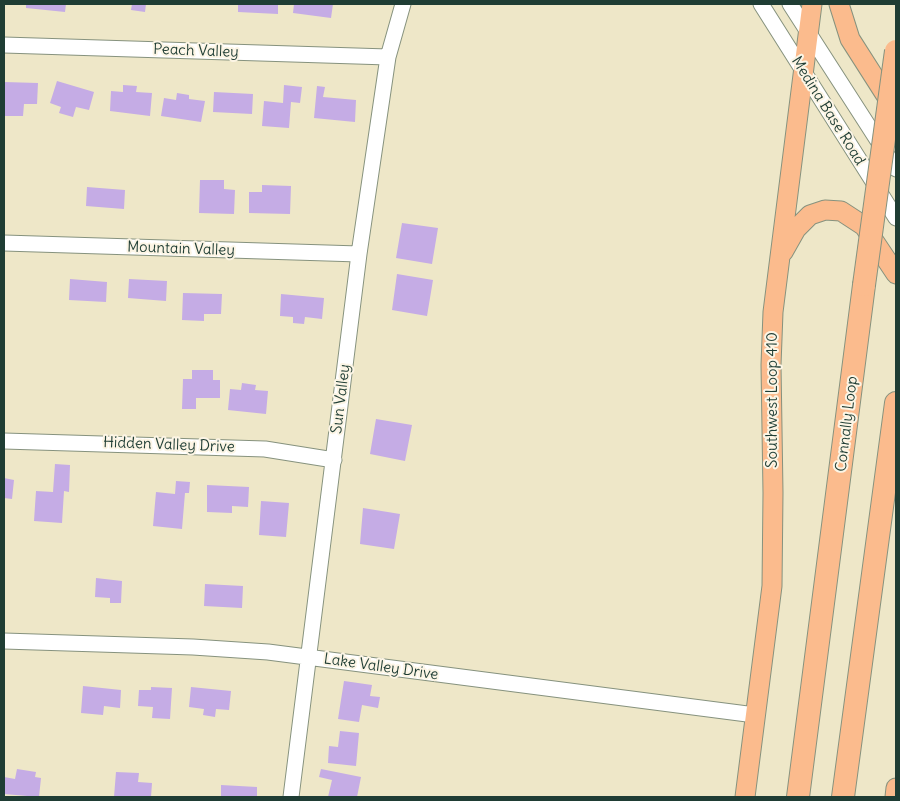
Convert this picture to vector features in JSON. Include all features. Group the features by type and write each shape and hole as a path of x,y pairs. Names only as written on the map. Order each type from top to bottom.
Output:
{"highway":[{"name":"Connally Loop","path":"798,797 896,51"},
{"path":"843,797 896,402"}],"main road":[{"name":"Southwest Loop 410","path":"745,797 772,570 771,352 778,264 812,4"},
{"path":"839,4 850,39 896,112"},
{"path":"778,264 788,242 803,221 814,213 830,210 846,213 864,226 896,274"},
{"path":"895,797 896,788"}],"street":[{"name":"Sun Valley","path":"291,797 359,254 388,57 403,4"},
{"name":"Medina Base Road","path":"761,4 896,218"},
{"name":"Medina Base Road","path":"790,4 896,169"},
{"name":"Peach Valley","path":"4,45 388,57"},
{"name":"Mountain Valley","path":"4,243 359,254"},
{"name":"Hidden Valley Drive","path":"4,441 265,449 334,460"},
{"name":"Lake Valley Drive","path":"4,641 193,647 310,657 756,715"}],"building":[{"path":"26,4 66,4 65,12 26,8"},
{"path":"132,4 146,4 145,12 131,10"},
{"path":"238,4 278,4 278,14 238,12"},
{"path":"294,4 333,4 331,18 293,13"},
{"path":"57,81 94,92 89,110 76,107 73,117 59,113 61,107 50,103"},
{"path":"4,82 38,83 37,104 24,104 23,116 4,116"},
{"path":"123,85 137,86 136,92 152,93 150,116 110,111 111,91 123,92"},
{"path":"284,85 302,87 300,103 291,102 289,128 262,126 264,101 283,103"},
{"path":"317,86 325,87 323,97 356,100 355,122 314,118"},
{"path":"214,92 253,94 252,114 213,112"},
{"path":"177,93 189,95 189,99 205,101 201,122 161,116 164,98 176,100"},
{"path":"200,180 224,180 224,189 235,190 234,214 199,213"},
{"path":"262,185 291,186 290,214 249,213 249,192 262,192"},
{"path":"87,187 125,190 124,209 86,206"},
{"path":"402,223 438,228 432,264 396,258"},
{"path":"397,274 433,280 427,316 392,310"},
{"path":"70,279 107,282 106,302 69,300"},
{"path":"129,279 167,281 166,301 128,298"},
{"path":"183,293 222,294 221,314 204,314 204,321 182,320"},
{"path":"281,294 324,298 322,319 305,317 304,324 293,323 293,317 280,316"},
{"path":"192,370 213,370 213,380 220,380 220,398 196,398 196,409 182,409 183,379 192,379"},
{"path":"242,383 256,385 255,390 268,391 266,414 228,410 230,389 241,390"},
{"path":"376,419 412,425 405,461 370,454"},
{"path":"55,464 70,465 69,492 64,491 62,523 34,521 36,491 53,492"},
{"path":"4,478 14,480 12,499 4,498"},
{"path":"176,481 190,482 189,493 185,493 182,529 153,526 156,492 175,494"},
{"path":"207,485 249,487 248,507 232,506 232,513 207,512"},
{"path":"261,501 289,503 286,537 259,535"},
{"path":"363,508 400,514 394,549 360,544"},
{"path":"96,578 122,581 121,603 110,603 110,598 95,597"},
{"path":"205,584 243,586 242,608 204,606"},
{"path":"344,681 372,685 370,696 380,697 378,708 362,705 359,722 338,719"},
{"path":"83,686 121,690 120,708 104,706 103,715 81,713"},
{"path":"151,687 172,688 170,719 152,718 153,707 138,706 139,690 151,690"},
{"path":"191,687 231,691 229,710 216,709 215,717 203,715 204,709 189,707"},
{"path":"340,731 359,733 356,766 328,763 329,746 338,747"},
{"path":"17,769 36,772 35,777 41,778 39,797 4,794 4,777 15,779"},
{"path":"321,769 361,777 357,797 328,797 332,780 319,777"},
{"path":"116,772 139,773 138,782 152,783 151,797 114,797"},
{"path":"221,785 257,787 257,797 221,797"}]}
